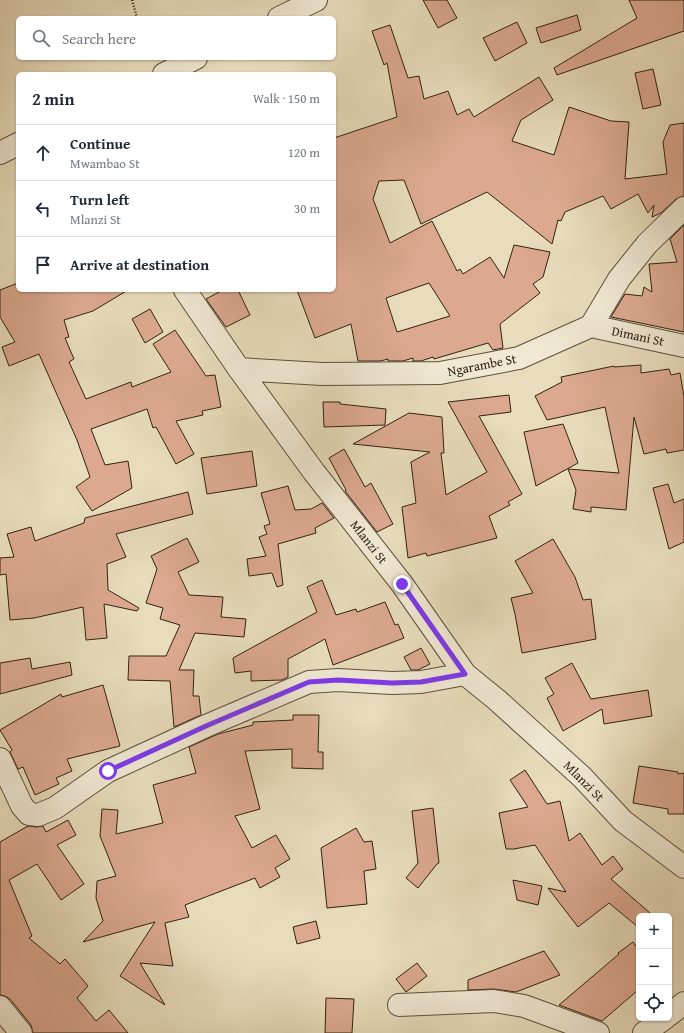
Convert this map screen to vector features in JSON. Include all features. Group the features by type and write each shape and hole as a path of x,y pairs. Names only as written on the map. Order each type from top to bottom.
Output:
{"street":[{"path":"283,16 316,0"},
{"path":"168,72 192,60"},
{"path":"0,153 16,145"},
{"path":"591,326 619,279 647,244 684,208"},
{"name":"Mlanzi St","path":"186,292 239,369 314,472 402,584 465,674 497,700 582,777 623,821 684,867"},
{"name":"Dimani St","path":"591,326 684,346"},
{"name":"Ngarambe St","path":"239,369 322,374 440,373 519,358 591,326"},
{"path":"0,759 22,806 29,814 38,815 55,808 108,771 206,726 309,682 338,680 392,683 414,682 465,674"},
{"path":"399,1005 494,1001 524,1006 598,1033"},
{"path":"672,1012 684,1003"},
{"path":"0,1007 21,1033"},
{"path":"644,1033 661,1021"}],"path":[{"path":"132,0 136,16"}],"building":[{"path":"423,0 447,0 457,18 438,28"},
{"path":"629,0 684,0 684,31 557,75 554,68 637,18"},
{"path":"577,15 581,30 541,43 536,28"},
{"path":"517,22 527,43 495,61 483,38"},
{"path":"390,25 408,78 419,76 424,99 448,91 457,115 469,109 474,117 539,77 553,100 521,120 512,141 554,155 569,107 611,121 629,122 625,179 667,174 663,142 670,125 684,123 684,196 676,199 661,213 652,217 654,205 648,213 638,194 611,209 603,196 565,212 561,221 558,220 552,244 487,192 421,224 404,180 379,181 373,199 390,243 432,221 457,271 460,269 463,274 490,257 504,278 514,245 550,252 543,277 533,284 540,293 500,324 503,348 493,350 488,343 434,359 433,357 421,361 413,361 413,358 403,361 388,361 388,359 380,361 358,361 351,324 315,338 298,292 336,292 336,137 397,117 387,63 384,65 372,31","holes":["429,283 450,316 397,332 386,298"]},
{"path":"653,69 661,105 643,109 635,73"},
{"path":"684,225 684,332 611,317 625,294 642,296 644,287 652,292 649,264 677,262 670,239"},
{"path":"16,284 16,292 125,292 93,311 64,320 69,337 65,338 74,359 69,362 86,399 131,382 132,387 171,372 153,344 175,330 206,376 215,375 221,407 202,411 203,415 176,421 194,454 176,464 156,427 153,428 147,409 91,429 105,465 128,461 132,488 92,511 76,487 90,477 77,440 39,354 9,366 2,347 15,342 0,317 0,290"},
{"path":"219,292 239,292 250,315 226,327 206,299"},
{"path":"150,309 163,332 145,343 132,319"},
{"path":"641,365 641,373 669,369 671,375 680,373 684,397 684,450 667,453 666,449 644,454 634,417 626,510 591,507 591,512 573,509 576,490 568,469 619,473 605,407 547,420 535,396 562,382 561,377 614,366"},
{"path":"509,395 511,412 479,416 522,494 508,502 510,505 489,516 497,538 427,556 426,553 408,558 402,507 416,503 411,462 430,452 353,444 409,413 442,417 444,453 441,453 446,495 487,472 448,402"},
{"path":"323,402 340,402 340,404 386,409 385,425 324,427"},
{"path":"563,424 578,463 536,486 524,432"},
{"path":"344,449 365,487 371,483 393,524 377,532 345,491 346,490 329,458"},
{"path":"252,451 257,486 207,494 201,458"},
{"path":"668,484 674,503 684,499 684,542 669,549 653,488"},
{"path":"288,486 295,510 311,509 322,503 334,518 315,528 316,533 278,544 283,585 277,587 272,573 249,576 247,559 266,556 259,537 267,534 264,526 270,524 261,493"},
{"path":"188,492 193,514 116,534 126,557 107,564 108,590 139,608 137,611 104,604 107,638 86,640 83,607 34,618 10,620 6,574 0,575 0,558 14,557 7,534 31,527 35,541 84,523 85,518"},
{"path":"187,538 199,562 178,572 189,595 223,597 221,617 246,619 244,637 195,633 179,670 194,670 193,696 199,696 201,715 174,727 170,681 128,680 129,656 166,656 180,625 160,619 163,608 146,603 157,569 151,556"},
{"path":"553,539 575,577 583,600 591,599 596,639 522,653 511,598 533,593 515,561"},
{"path":"322,580 336,615 356,609 357,612 385,602 395,625 398,624 404,638 333,665 325,639 288,659 288,677 282,680 251,681 251,671 235,673 233,658 317,612 307,587"},
{"path":"421,648 430,664 418,670 411,670 404,657"},
{"path":"30,658 32,669 70,662 72,675 0,694 0,663"},
{"path":"572,663 591,699 648,690 652,716 604,724 602,709 563,731 547,698 554,694 545,678"},
{"path":"103,685 120,746 67,759 72,771 56,778 59,784 35,795 23,767 18,769 10,752 12,750 0,730 61,694 62,697"},
{"path":"293,715 319,715 318,752 323,752 323,769 292,768 292,749 245,751 260,809 235,816 252,848 276,835 290,859 275,868 280,877 260,888 255,878 185,905 189,917 165,923 173,966 140,963 165,1005 120,976 155,922 83,942 103,921 96,898 97,881 116,876 100,836 102,809 118,810 116,834 163,823 153,785 196,773 189,747 218,734 253,725 253,722 293,720"},
{"path":"639,766 678,772 678,774 684,773 684,814 668,814 668,809 633,803"},
{"path":"525,770 547,804 560,801 569,841 580,833 602,865 613,856 623,869 611,879 650,913 636,913 636,925 609,903 578,927 548,888 566,892 535,845 506,849 499,813 528,807 510,780"},
{"path":"433,808 439,863 418,888 406,878 418,863 412,811"},
{"path":"68,820 76,835 57,845 84,884 61,900 37,864 9,880 32,936 29,938 60,964 65,959 88,986 77,998 96,1021 109,1010 128,1033 33,1033 31,1025 10,999 0,995 0,842 28,826 43,826 46,832"},
{"path":"356,828 364,842 372,841 376,869 364,871 367,904 327,908 321,848"},
{"path":"513,880 542,886 538,905 517,900"},
{"path":"316,921 320,938 297,944 293,927"},
{"path":"633,942 636,946 636,992 602,1021 559,1005 619,954 618,953"},
{"path":"544,951 560,975 516,992 494,989 468,990 468,980"},
{"path":"417,963 427,976 406,992 396,979"},
{"path":"326,998 354,999 352,1033 325,1033"}],"route":[{"path":"108,771 206,726 309,682 338,680 392,683 421,682 465,674 402,584"}]}
